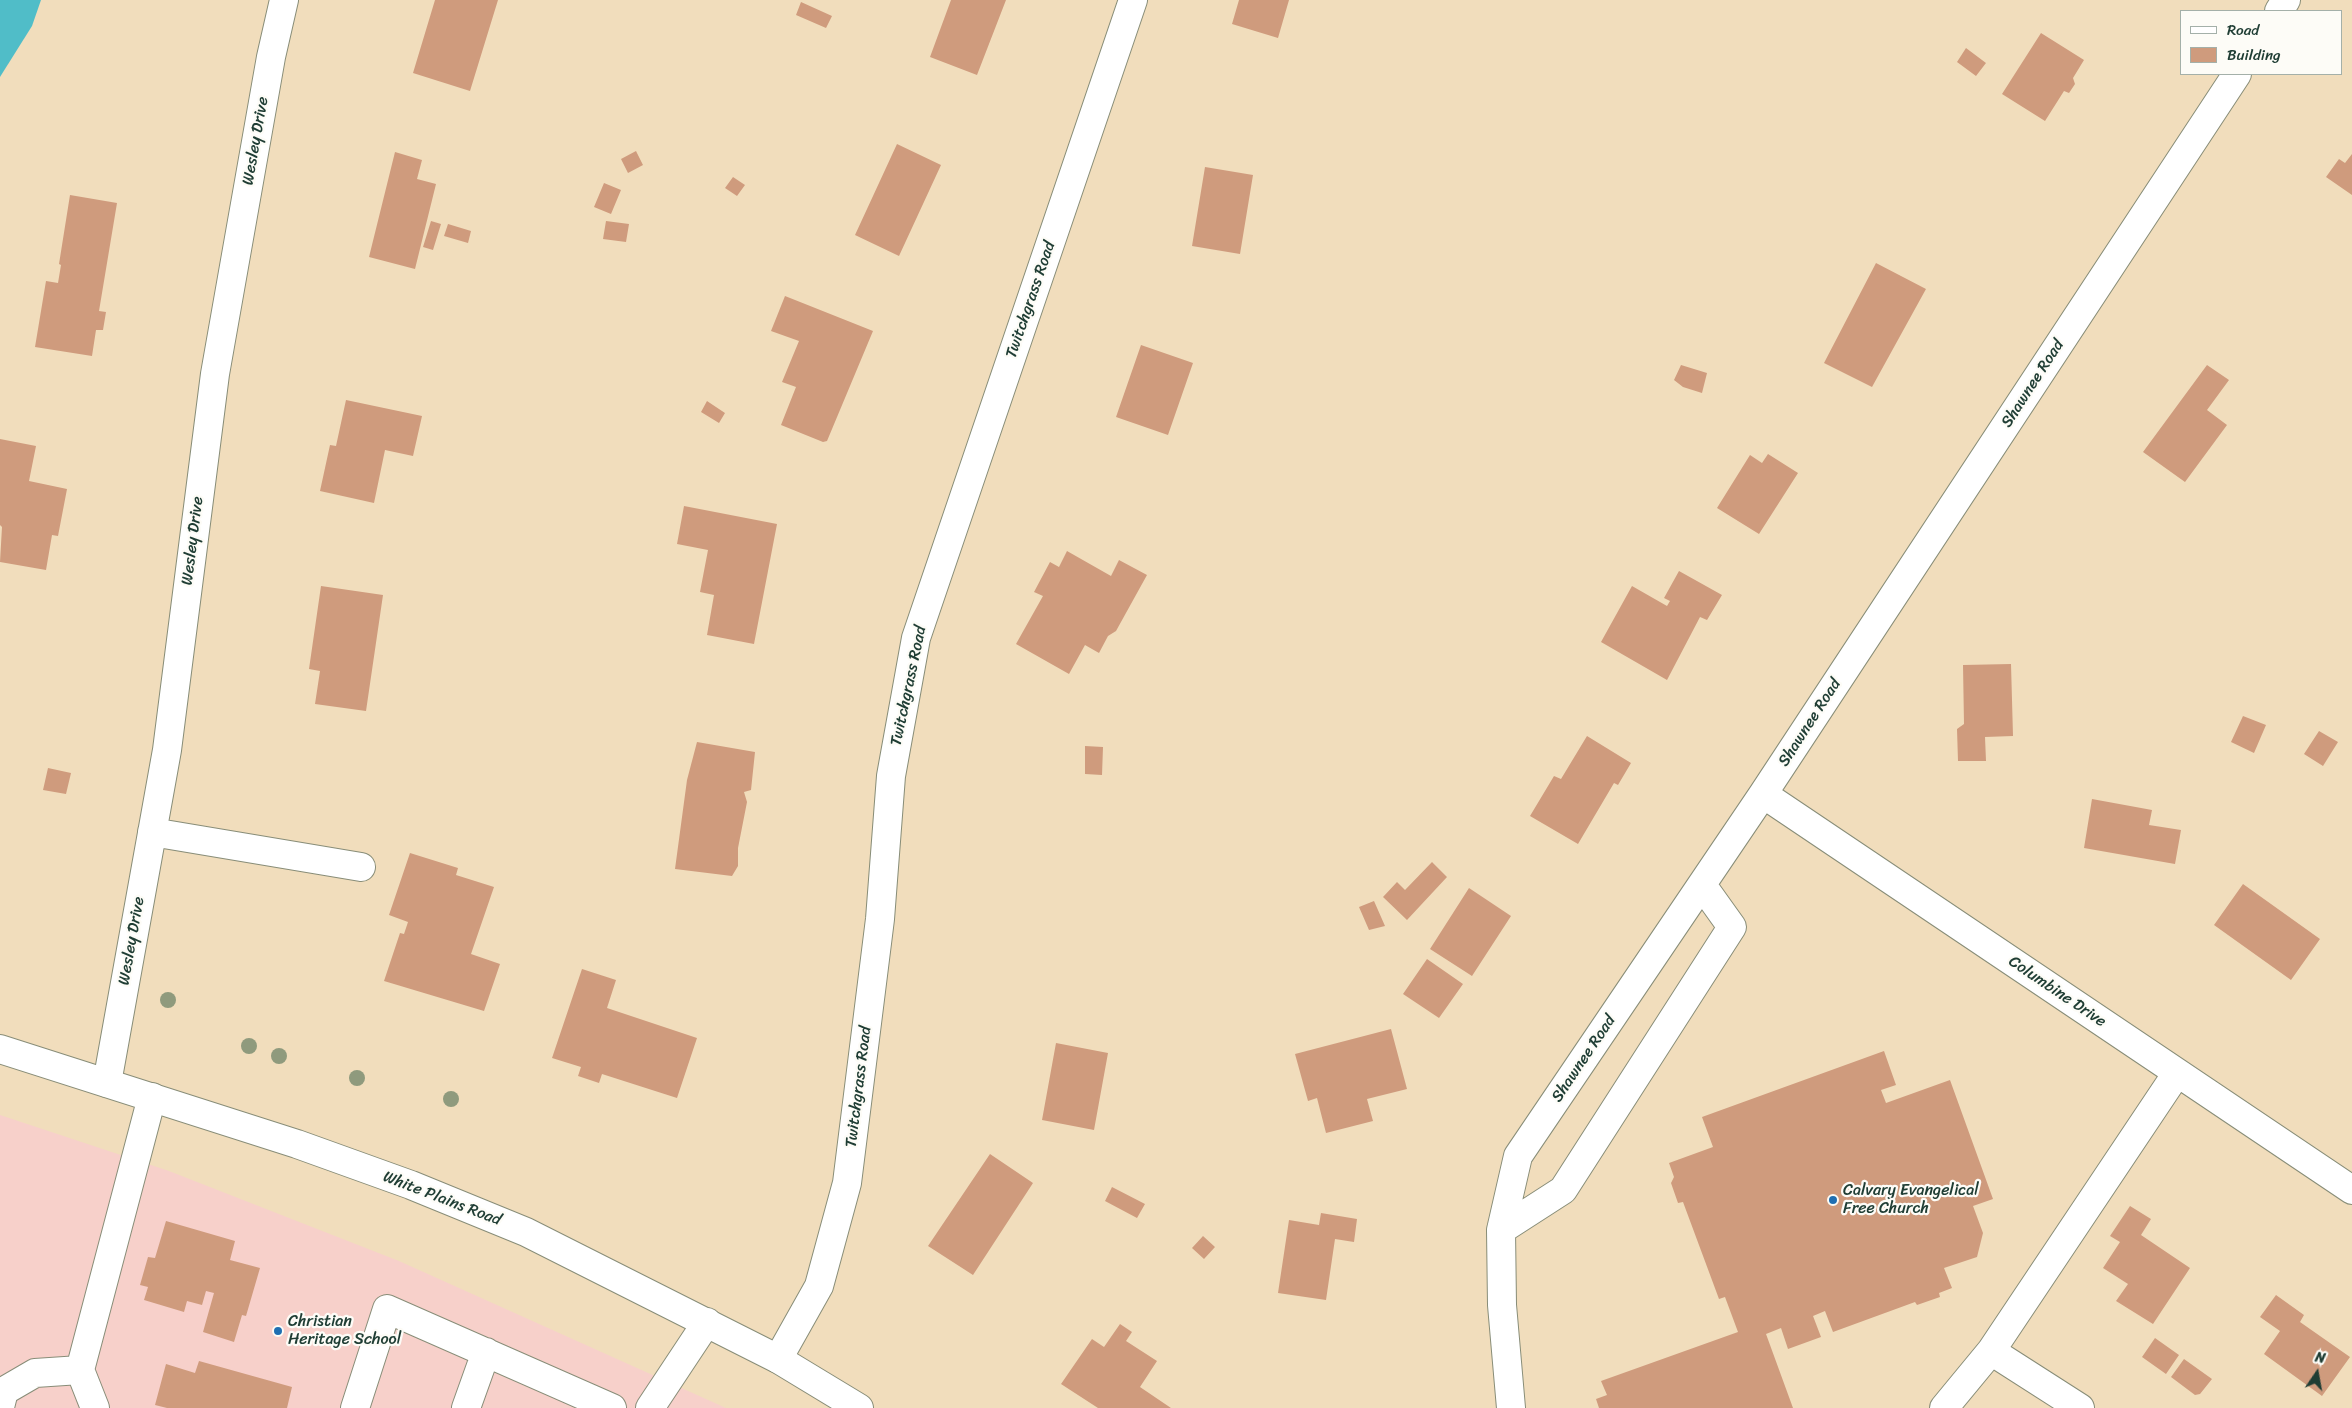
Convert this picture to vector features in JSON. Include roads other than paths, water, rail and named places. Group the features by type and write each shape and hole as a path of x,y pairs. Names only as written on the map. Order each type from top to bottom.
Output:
{"street":[{"name":"Wesley Drive","path":"107,1083 167,750 214,374 271,57 284,0"},
{"name":"Twitchgrass Road","path":"778,1359 819,1286 846,1184 880,919 891,776 916,638 1133,0"},
{"name":"Shawnee Road","path":"1511,1408 1502,1305 1501,1230 1518,1156 1763,794 2236,75"},
{"name":"Columbine Drive","path":"1763,794 2352,1190"},
{"path":"152,832 361,867"},
{"path":"1501,1230 1563,1190 1732,927 1702,885"},
{"name":"White Plains Road","path":"0,1049 297,1144 411,1185 526,1232 778,1359 860,1408"},
{"path":"1944,1408 1991,1350 2177,1073"},
{"path":"95,1408 80,1370 152,1097"},
{"path":"355,1408 387,1309 612,1408"},
{"path":"650,1408 707,1322"},
{"path":"1991,1350 2080,1408"},
{"path":"466,1408 486,1352"},
{"path":"0,1407 4,1391 35,1373 80,1370"}],"water":[{"path":"0,0 41,0 32,26 0,77"}],"place":[{"name":"Calvary Evangelical Free Church","path":"1833,1200"},
{"name":"Christian Heritage School","path":"278,1331"}]}
